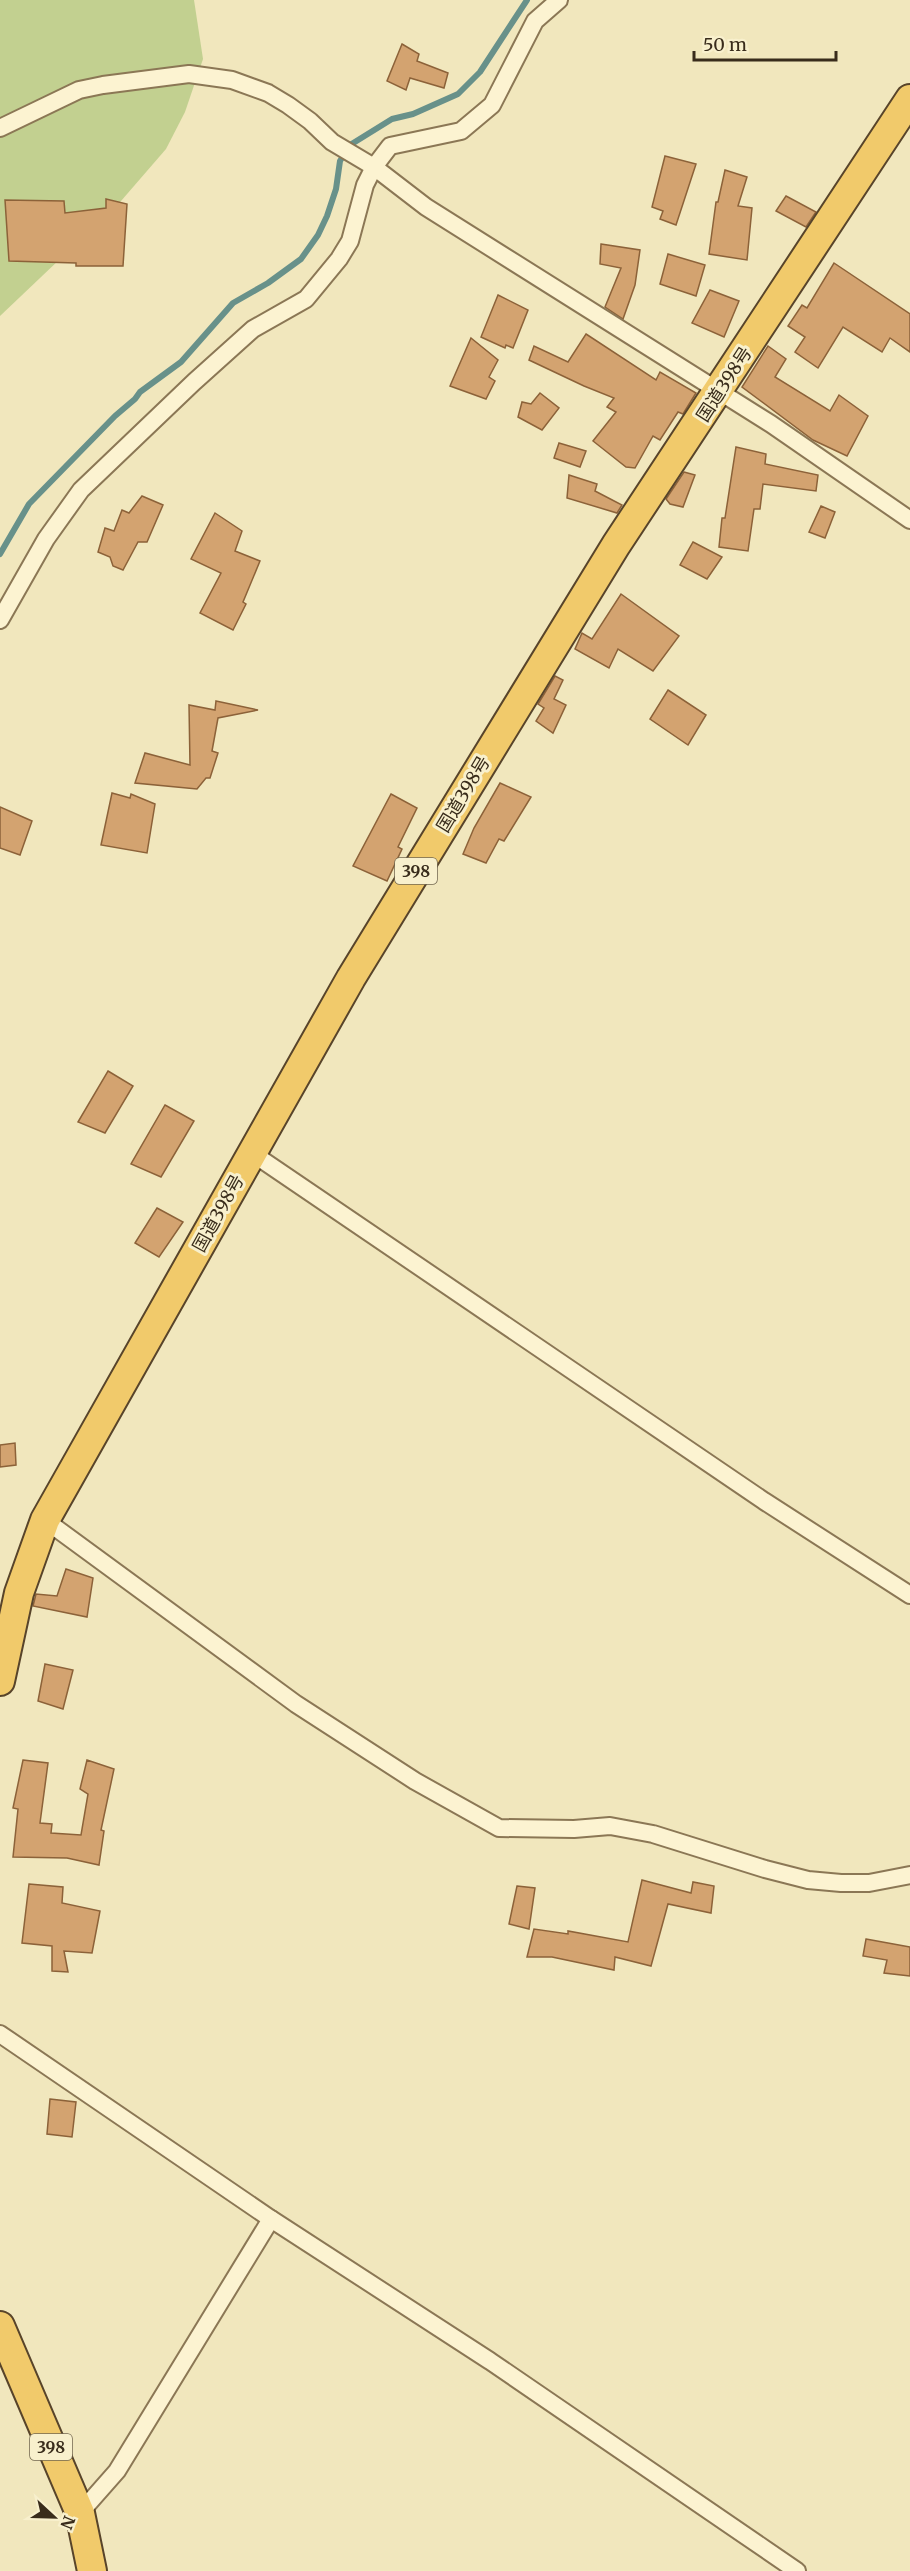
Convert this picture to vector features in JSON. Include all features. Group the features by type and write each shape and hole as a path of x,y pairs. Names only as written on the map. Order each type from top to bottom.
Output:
{"highway":[{"name":"国道398号","path":"0,1681 19,1593 45,1520 351,978 597,575 910,99"},
{"name":"398","path":"0,2326 80,2513 93,2571"}],"street":[{"path":"0,620 46,539 81,490 194,382 253,330 306,299 339,259 350,241 365,185 390,146 461,131 492,105 535,21 559,0"},
{"path":"0,128 79,90 128,81 189,74 232,80 268,93 310,121 335,144 374,168 426,207 718,392 771,423 910,520"},
{"path":"252,1153 764,1501 910,1595"},
{"path":"45,1520 296,1704 416,1781 499,1828 574,1829 610,1826 653,1834 808,1880 869,1883 910,1875"},
{"path":"0,2034 271,2219 490,2361 797,2571"},
{"path":"80,2513 117,2471 271,2219"}],"green space":[{"path":"0,0 194,0 203,59 185,112 166,149 121,201 0,316"}],"building":[{"path":"402,44 419,54 417,61 448,73 444,88 410,78 406,90 387,81"},
{"path":"665,156 696,164 676,225 660,219 663,211 652,207"},
{"path":"725,170 747,177 738,206 752,208 747,260 709,254 716,202 718,202"},
{"path":"786,196 816,212 806,227 776,211"},
{"path":"106,199 127,204 123,266 76,266 76,263 9,261 5,200 64,201 65,213 106,208"},
{"path":"601,244 640,250 635,285 623,319 605,307 621,268 600,264"},
{"path":"668,254 705,265 696,296 660,284"},
{"path":"834,263 910,314 910,352 890,338 882,352 843,327 818,368 795,352 805,337 788,326 802,305 807,308"},
{"path":"710,290 739,301 724,337 692,323"},
{"path":"498,295 528,310 513,348 506,345 505,348 481,337"},
{"path":"586,334 656,380 660,372 696,393 683,414 678,412 660,440 653,436 635,468 626,467 593,441 616,412 607,407 614,398 529,360 534,346 568,362"},
{"path":"471,338 498,360 489,377 495,381 486,399 450,386"},
{"path":"768,346 786,359 775,377 830,411 839,395 868,416 847,456 813,440 742,387"},
{"path":"540,393 559,408 542,430 518,417 522,402 531,404"},
{"path":"559,443 586,451 580,467 554,458"},
{"path":"736,447 766,454 765,464 818,475 816,491 763,484 760,509 754,509 748,551 719,547 722,518 725,518"},
{"path":"684,472 695,475 683,507 670,504 666,499"},
{"path":"569,475 597,484 595,491 622,505 617,513 567,498"},
{"path":"142,496 163,505 147,542 138,542 123,570 113,566 110,557 98,552 105,528 114,531 122,510 129,513"},
{"path":"821,506 835,512 825,538 809,532"},
{"path":"215,513 242,531 235,551 260,561 243,602 246,604 233,630 200,613 221,573 191,559"},
{"path":"693,542 722,557 707,579 680,565"},
{"path":"621,594 679,636 653,671 618,649 609,668 575,649 582,633 592,639"},
{"path":"555,676 563,680 554,699 566,705 553,733 536,721 544,708 538,704"},
{"path":"668,690 706,715 688,745 650,719"},
{"path":"216,701 258,710 218,718 212,751 218,753 210,778 206,778 197,789 135,783 145,753 190,765 189,705 215,710"},
{"path":"500,783 531,797 504,841 499,839 486,863 463,854 474,828"},
{"path":"112,793 130,798 131,794 155,804 147,853 101,845"},
{"path":"391,794 417,808 398,847 402,849 387,881 353,866"},
{"path":"0,807 32,821 20,855 0,848"},
{"path":"108,1071 133,1086 105,1133 78,1122"},
{"path":"165,1105 194,1121 161,1177 131,1164"},
{"path":"157,1208 183,1222 159,1257 135,1243"},
{"path":"15,1443 16,1465 0,1467 0,1445"},
{"path":"66,1569 93,1578 87,1617 33,1606 36,1594 57,1596"},
{"path":"45,1664 73,1670 63,1709 38,1701"},
{"path":"23,1760 48,1763 40,1823 52,1824 51,1833 81,1835 88,1794 80,1789 87,1760 114,1769 101,1830 104,1831 99,1865 67,1858 13,1857 18,1809 13,1808"},
{"path":"642,1880 691,1893 693,1882 714,1886 711,1913 668,1904 651,1966 615,1957 614,1970 552,1957 527,1957 534,1929 568,1934 568,1931 628,1942"},
{"path":"29,1884 63,1887 62,1903 100,1911 92,1953 64,1951 68,1972 52,1971 52,1946 22,1943"},
{"path":"517,1886 535,1888 529,1929 509,1924"},
{"path":"866,1939 910,1947 910,1976 884,1973 887,1960 863,1956"},
{"path":"50,2099 76,2102 72,2137 47,2134"}],"waterway":[{"path":"0,554 29,504 115,416 140,392 181,362 233,303 268,283 301,259 318,235 327,216 336,189 340,161 350,145 392,119 413,114 458,94 480,72 527,0"}]}
